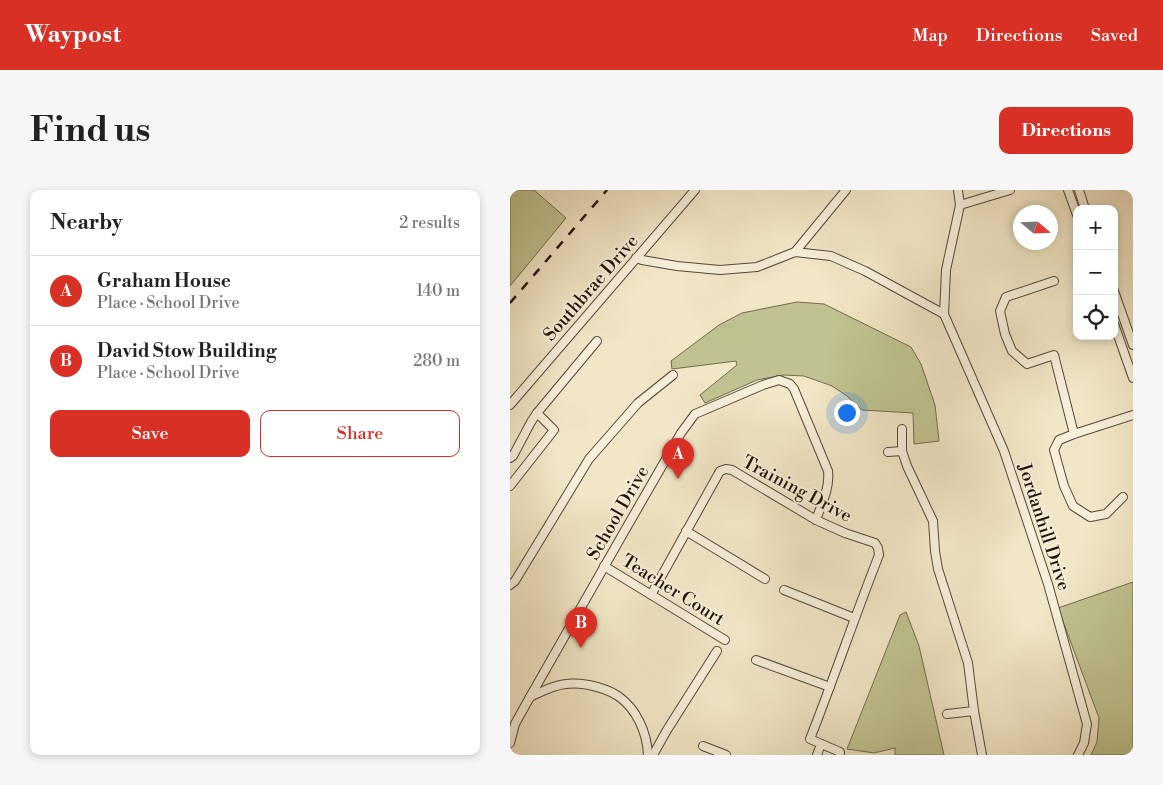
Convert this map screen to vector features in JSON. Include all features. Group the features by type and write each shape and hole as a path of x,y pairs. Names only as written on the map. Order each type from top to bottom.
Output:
{"street":[{"name":"Southbrae Drive","path":"510,405 695,190"},
{"path":"795,252 846,190"},
{"path":"636,258 677,266 720,270 757,267 795,252 831,256 865,271 944,314 946,270 960,205 958,190"},
{"path":"960,205 1010,190"},
{"path":"1068,190 1073,205"},
{"path":"1079,190 1084,205"},
{"path":"1054,281 1006,297 1000,311 1005,334 1012,352 1028,364 1054,355 1074,434"},
{"path":"1115,295 1133,345"},
{"name":"Jordanhill Drive","path":"944,314 1004,451 1048,584 1087,724 1084,743 1078,755"},
{"path":"1118,334 1133,378"},
{"path":"1120,339 1130,334"},
{"path":"510,458 514,456 537,413 597,341"},
{"path":"510,585 515,581 590,459 638,402 674,375"},
{"name":"School Drive","path":"510,743 515,724 530,697 678,439 695,414 763,385 779,380 790,384 794,389 828,470 829,481 816,520"},
{"path":"510,486 554,430 537,413"},
{"path":"1123,497 1106,514 1090,517 1073,506 1064,486 1054,450 1059,440 1133,415"},
{"path":"902,429 902,451 907,466 934,521 938,569 968,663 982,755"},
{"path":"888,452 902,451"},
{"name":"Training Drive","path":"650,595 720,471 726,469 732,470 816,520 875,543 878,548 878,555 810,739 821,744"},
{"path":"686,532 765,579"},
{"name":"Teacher Court","path":"604,566 725,640"},
{"path":"784,590 854,618"},
{"path":"653,755 717,651"},
{"path":"756,660 830,687"},
{"path":"530,697 566,684 582,684 608,691 618,696 634,713 643,728 648,746 648,755"},
{"path":"947,714 974,710"},
{"path":"818,755 821,744 840,752 840,755"},
{"path":"703,746 726,755"}],"green space":[{"path":"510,190 534,190 566,218 510,286"},
{"path":"797,302 824,304 911,347 921,364 935,405 939,441 914,444 913,413 862,410 847,396 832,386 804,376 783,375 757,380 705,403 700,395 737,365 736,361 672,369 671,361 719,325 742,313"},
{"path":"1133,582 1133,755 1091,755 1097,742 1099,718 1058,608"},
{"path":"906,612 919,646 944,755 895,755 895,748 874,753 847,749 900,615"}],"railway":[{"path":"510,303 607,190"}],"place":[{"name":"Graham House","path":"678,479"},
{"name":"David Stow Building","path":"581,648"}]}
